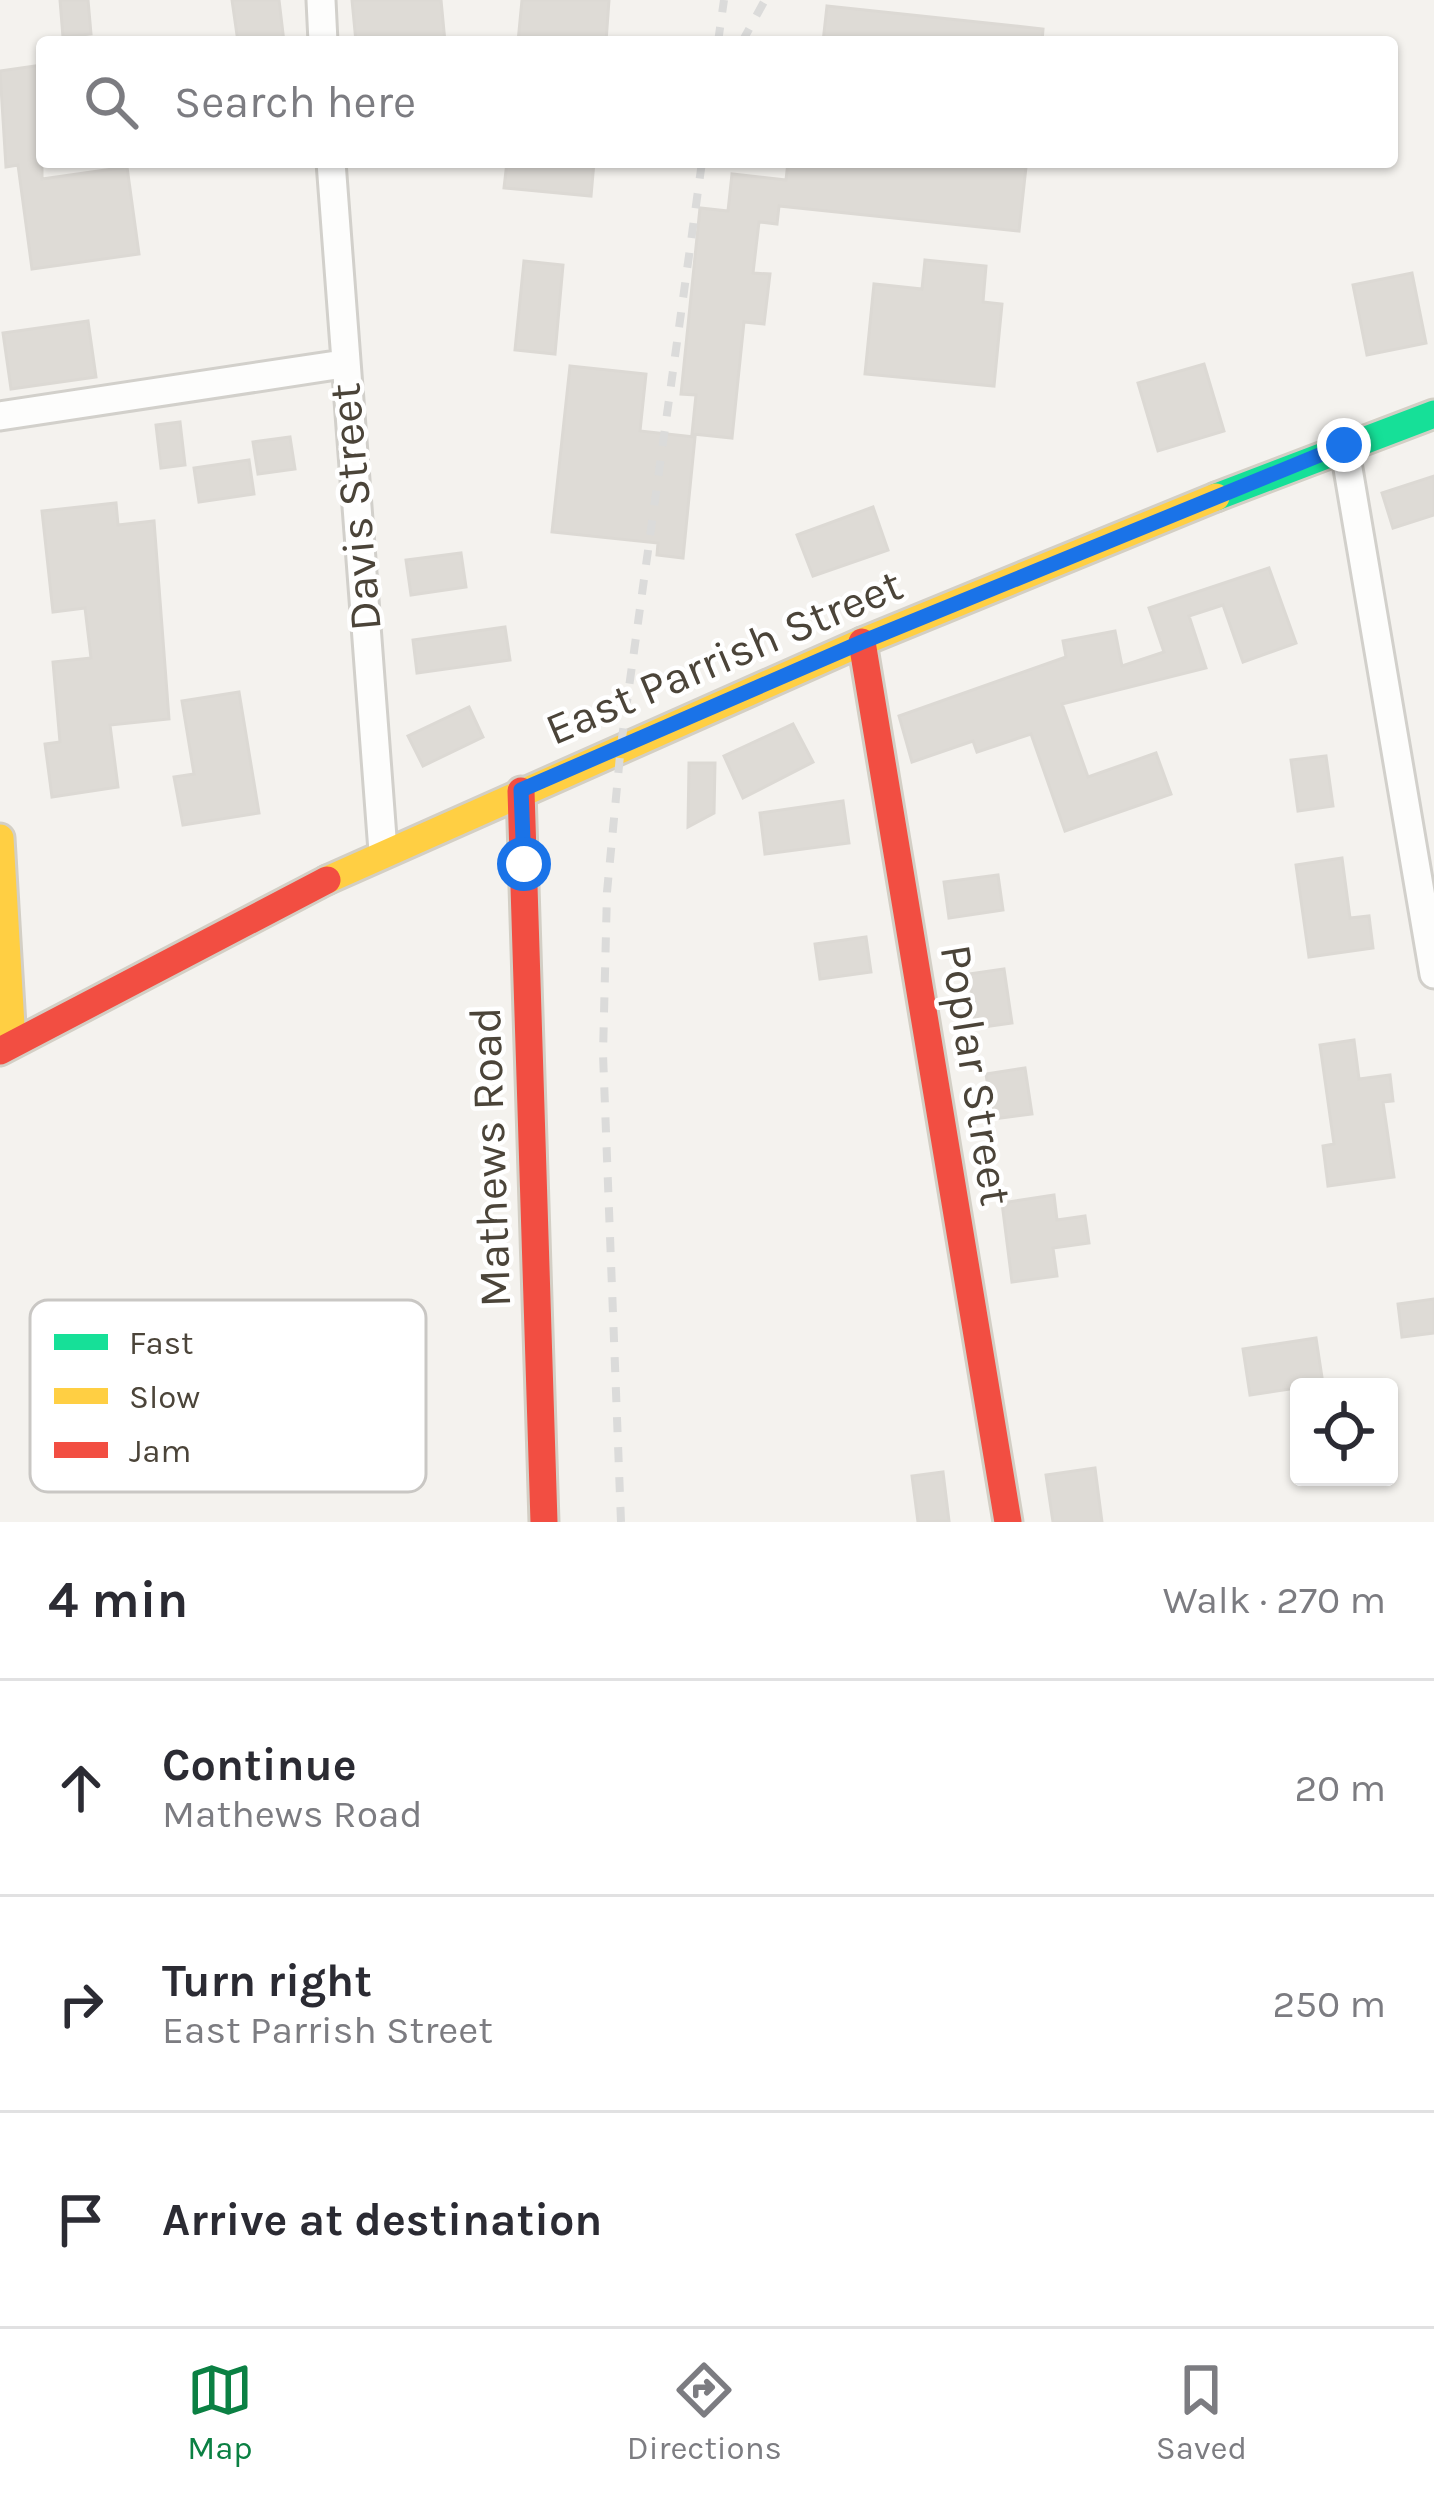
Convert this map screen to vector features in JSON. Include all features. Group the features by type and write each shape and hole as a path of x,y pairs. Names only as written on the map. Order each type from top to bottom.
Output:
{"street":[{"path":"321,0 323,36"},
{"name":"Davis Street","path":"331,168 383,851"},
{"path":"0,416 343,364"},
{"name":"East Parrish Street","path":"6,1047 383,851 862,642 1344,445 1434,414"},
{"path":"1344,445 1425,867 1434,974"},
{"name":"Poplar Street","path":"862,642 1007,1522"},
{"name":"Mathews Road","path":"521,790 544,1522"},
{"path":"0,838 6,1047"}],"building":[{"path":"60,0 88,0 91,34 63,36"},
{"path":"232,0 279,0 283,36 237,36"},
{"path":"352,0 441,0 444,36 355,36"},
{"path":"522,0 609,0 606,36 519,36"},
{"path":"827,6 1043,29 1042,36 824,36"},
{"path":"36,66 36,168 42,168 42,179 127,168 139,254 32,269 18,165 6,167 0,71"},
{"path":"506,168 593,168 591,196 504,188"},
{"path":"787,168 1026,168 1019,231 779,206 777,224 759,222 753,273 770,274 764,324 744,322 732,438 692,434 696,395 681,394 700,208 728,211 732,174 786,180"},
{"path":"925,260 986,266 983,302 1002,304 994,386 865,374 874,284 922,289"},
{"path":"524,261 563,265 555,354 515,350"},
{"path":"1412,273 1426,343 1367,355 1353,285"},
{"path":"88,321 96,377 11,389 3,333"},
{"path":"1204,364 1224,431 1158,451 1138,383"},
{"path":"570,366 646,374 640,431 695,437 683,558 657,555 658,543 552,532"},
{"path":"180,422 185,465 161,468 156,425"},
{"path":"290,437 295,469 258,474 253,442"},
{"path":"249,460 254,494 199,502 194,468"},
{"path":"1434,476 1434,515 1393,528 1382,493"},
{"path":"116,503 118,525 154,521 169,719 110,725 118,787 52,797 45,744 60,742 53,662 91,658 85,608 53,612 42,511"},
{"path":"873,507 888,550 813,576 797,535"},
{"path":"461,553 466,587 411,595 406,560"},
{"path":"1269,568 1296,643 1243,662 1223,605 1189,616 1206,668 1062,704 1088,777 1156,753 1171,794 1065,831 1031,734 977,752 973,741 912,762 899,716 1066,657 1063,641 1115,631 1122,666 1164,652 1149,608"},
{"path":"505,627 510,660 417,673 413,640"},
{"path":"239,692 259,813 183,825 174,777 194,774 182,701"},
{"path":"469,707 483,737 423,766 408,736"},
{"path":"793,724 813,762 743,798 724,756"},
{"path":"1326,756 1333,806 1298,811 1291,760"},
{"path":"689,763 715,763 714,813 688,827"},
{"path":"843,801 849,843 765,854 760,813"},
{"path":"1342,858 1350,918 1369,916 1373,948 1309,957 1296,865"},
{"path":"998,875 1003,910 949,918 944,882"},
{"path":"866,937 871,972 820,979 815,944"},
{"path":"1004,969 1012,1023 976,1028 969,974"},
{"path":"1354,1040 1359,1079 1390,1075 1393,1101 1383,1102 1394,1177 1328,1186 1323,1146 1334,1144 1320,1045"},
{"path":"1025,1068 1032,1114 993,1119 986,1074"},
{"path":"1054,1195 1057,1220 1085,1216 1089,1243 1053,1248 1057,1276 1012,1282 1002,1203"},
{"path":"1434,1299 1434,1333 1402,1337 1398,1304"},
{"path":"1316,1338 1322,1378 1290,1378 1290,1389 1250,1395 1243,1349"},
{"path":"1095,1468 1102,1522 1053,1522 1046,1475"},
{"path":"943,1472 949,1521 918,1522 912,1476"}],"railway":[{"path":"719,36 724,0"},
{"path":"745,36 765,0"},
{"path":"621,1522 603,1054 607,892 621,745 701,168"}],"traffic: fast":[{"path":"1216,497 1434,414"}],"traffic: slow":[{"path":"327,880 862,642 1216,497"},
{"path":"0,838 12,1043"}],"traffic: jam":[{"path":"862,642 1008,1522"},
{"path":"521,791 544,1522"},
{"path":"0,1051 327,880"}],"route":[{"path":"524,864 521,790 862,642 1344,445"}]}
